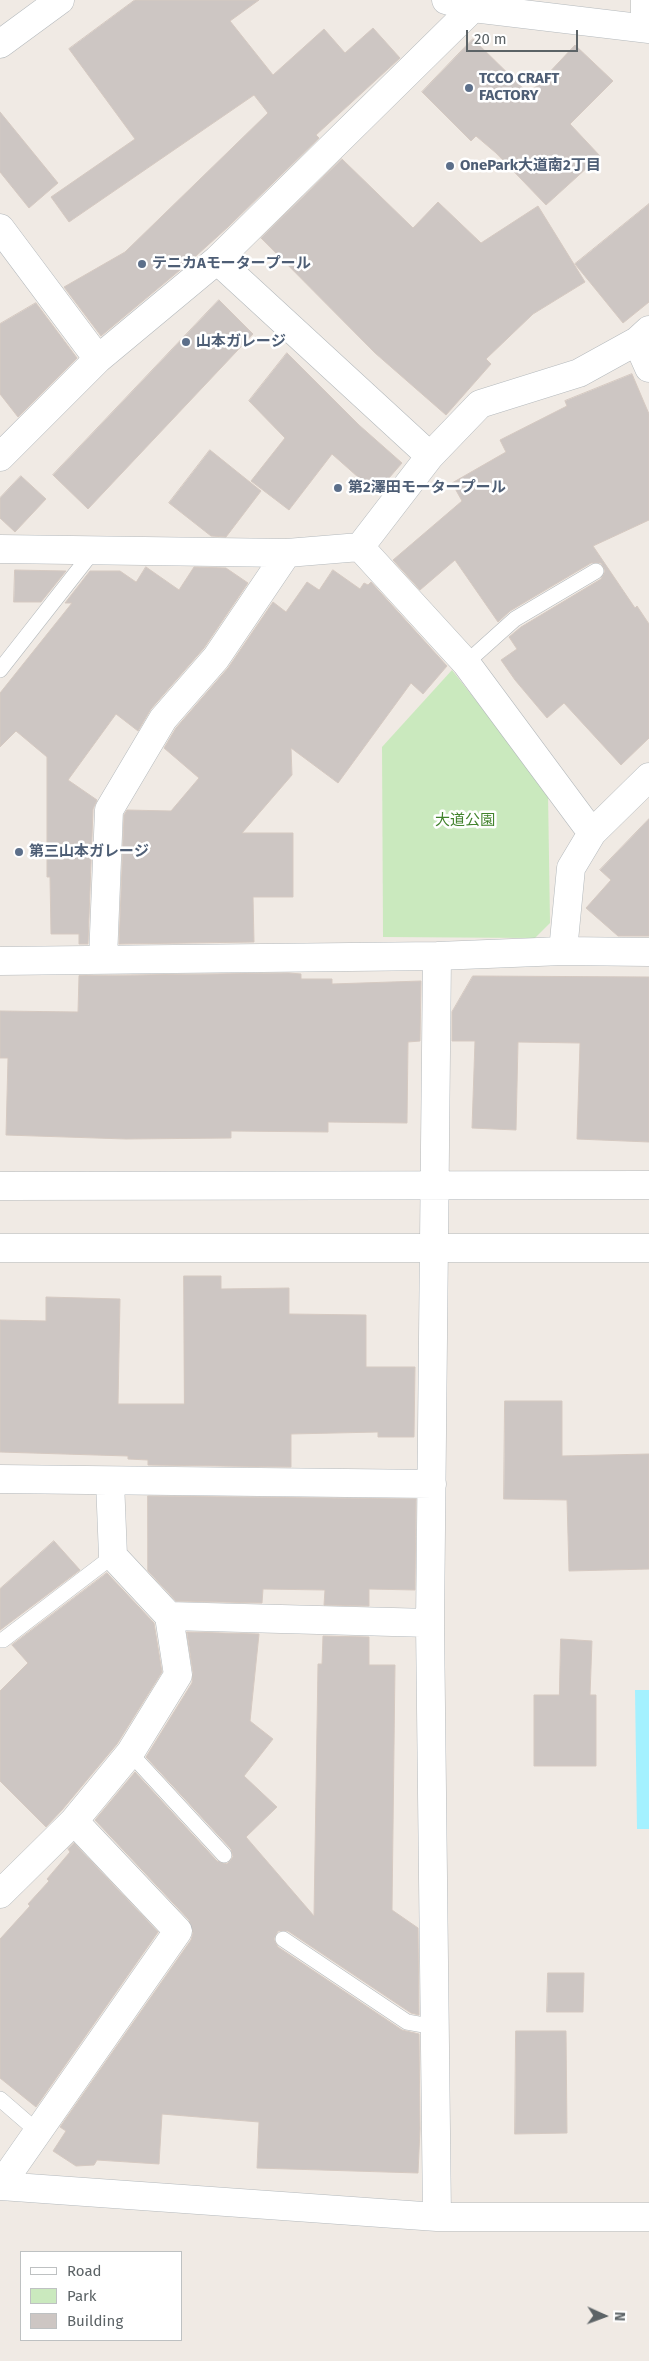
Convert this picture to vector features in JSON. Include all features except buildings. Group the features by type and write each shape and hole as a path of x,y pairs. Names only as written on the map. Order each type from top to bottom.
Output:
{"street":[{"path":"0,44 60,0"},
{"path":"446,0 473,8 647,29 645,0"},
{"path":"4,446 98,359 217,260 473,8"},
{"path":"0,228 98,359"},
{"path":"217,260 430,456"},
{"path":"0,549 287,553 360,547 430,456 480,404 579,374 643,336 649,368"},
{"path":"360,547 466,663 592,833"},
{"path":"102,958 109,810 163,719 216,658 287,553"},
{"path":"563,951 572,868 592,833 649,777"},
{"path":"0,961 102,958 437,956 563,951 649,952"},
{"path":"437,956 430,1623 437,2216"},
{"path":"0,1186 649,1185"},
{"path":"0,1248 649,1248"},
{"path":"0,1479 432,1484"},
{"path":"0,1894 74,1821 130,1753 178,1675 169,1616 113,1556 110,1481"},
{"path":"169,1616 430,1623"},
{"path":"0,2186 178,1931 74,1821"},
{"path":"0,2186 437,2216 649,2217"}],"lane":[{"path":"0,670 94,550"},
{"path":"466,663 515,619 596,571"},
{"path":"0,1640 3,1640 113,1556"},
{"path":"130,1753 224,1855"},
{"path":"283,1939 407,2022 435,2027"},
{"path":"0,2099 37,2131"}],"green space":[{"name":"大道公園","path":"452,670 548,792 550,923 535,938 383,937 382,747"}],"water":[{"path":"635,1690 649,1690 649,1829 637,1829"}],"place":[{"name":"TCCO CRAFT FACTORY","path":"469,88"},
{"name":"OnePark大道南2丁目","path":"450,166"},
{"name":"テニカAモータープール","path":"142,264"},
{"name":"山本ガレージ","path":"186,342"},
{"name":"第2澤田モータープール","path":"338,488"},
{"name":"第三山本ガレージ","path":"19,852"}]}
